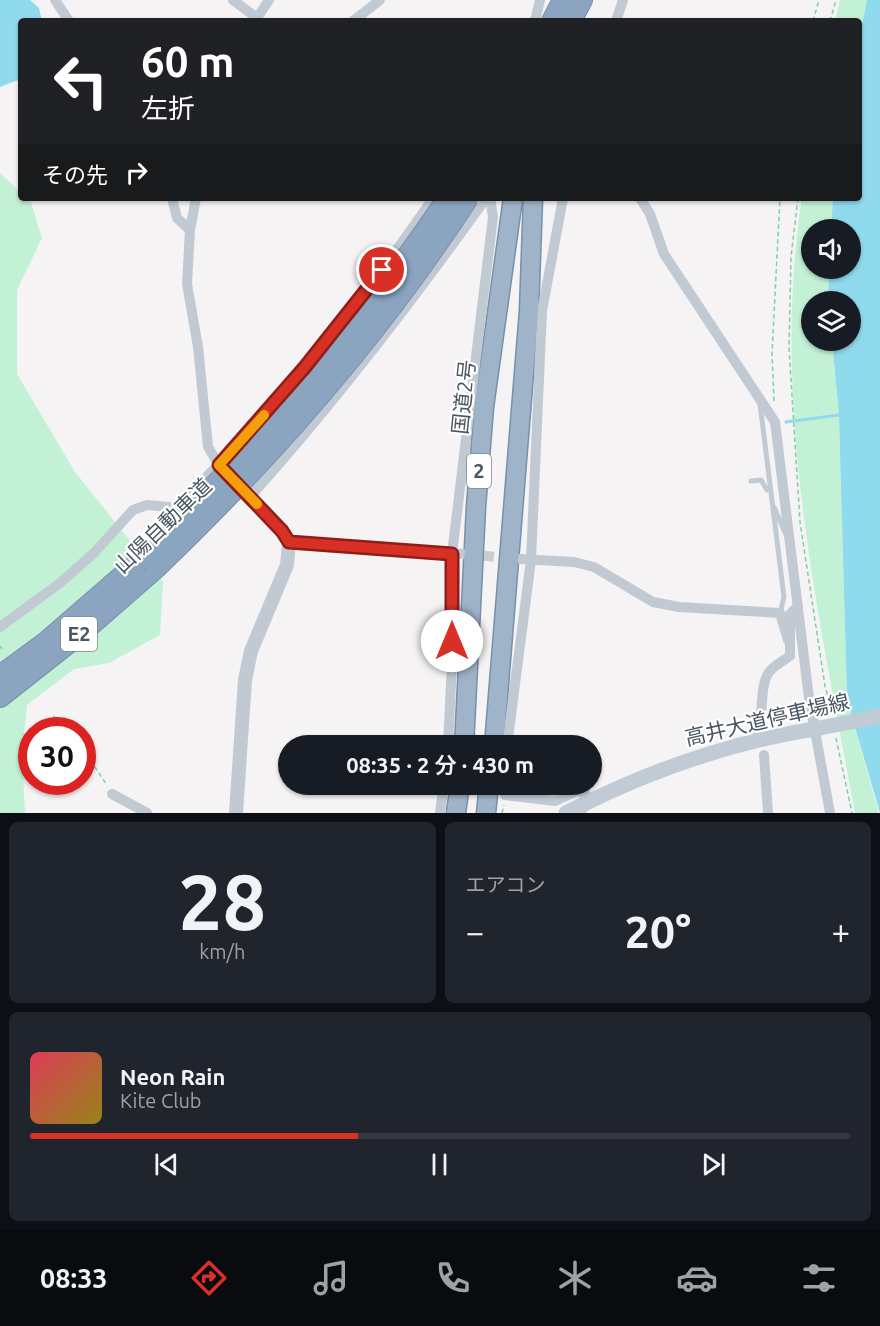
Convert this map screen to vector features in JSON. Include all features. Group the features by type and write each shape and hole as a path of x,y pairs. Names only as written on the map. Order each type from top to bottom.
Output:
{"highway":[{"path":"554,18 564,0"},
{"path":"560,18 564,0"},
{"path":"573,18 582,0"},
{"name":"山陽自動車道","path":"4,673 136,564 243,458 311,382 375,302 446,201"},
{"name":"山陽自動車道","path":"0,697 85,630 156,568 219,507 324,392 388,312 466,201"},
{"name":"国道2号","path":"465,735 476,507 484,407 513,201"},
{"name":"2","path":"495,735 528,321 533,201"},
{"path":"456,813 458,795"},
{"path":"486,813 488,795"}],"main road":[{"name":"高井大道停車場線","path":"566,813 583,808 646,774 693,757 735,745 880,716"}],"street":[{"path":"55,0 67,18"},
{"path":"233,0 255,18"},
{"path":"257,18 269,0"},
{"path":"356,18 380,0"},
{"path":"536,18 540,0"},
{"path":"617,18 623,0"},
{"path":"173,201 177,218 190,230"},
{"path":"195,201 190,230 188,295 198,347 208,447 219,465 282,531 289,542 287,565 251,651 245,680 236,813"},
{"path":"0,627 60,583 94,553 126,514 147,505 180,508 208,473 219,465 313,358 407,236 431,201"},
{"path":"250,497 347,385 486,201"},
{"path":"449,735 452,663 452,554 493,217 489,201"},
{"path":"508,735 525,560 542,311 562,201"},
{"path":"642,201 650,214 664,254 775,422 798,606 823,729 830,813"},
{"path":"289,542 465,554"},
{"path":"525,560 574,562 594,567 653,602 679,608 780,614 790,656 770,671 764,681 763,718 758,732"},
{"path":"788,640 790,614 798,606"},
{"path":"764,755 768,813"},
{"path":"112,794 147,813"},
{"path":"440,813 442,795"},
{"path":"505,795 555,801 568,795"}],"lane":[{"path":"759,396 769,494 784,597 780,614"},
{"path":"751,480 761,480 769,494 782,529 790,541"}],"path":[{"path":"814,18 819,0"},
{"path":"831,18 836,0"},
{"path":"775,422 772,353 780,201"},
{"path":"798,201 791,257 789,348 800,522 825,686 832,712"},
{"path":"0,646 2,650"},
{"path":"823,729 852,813"},
{"path":"96,769 112,794"}],"green space":[{"path":"840,0 867,0 862,25 862,18 836,18"},
{"path":"0,173 18,190 18,201 31,203 42,238 17,290 17,374 75,472 163,582 160,635 109,663 74,669 27,705 26,717 18,717 18,795 24,795 25,813 0,813"},
{"path":"802,201 833,201 832,219 801,219 801,279 829,279 828,291 801,291 801,351 833,351 839,415 847,700 879,813 855,813 827,661 803,507 795,430 792,352 794,275"}],"water":[{"path":"0,0 30,0 39,8 41,18 18,18 18,80 0,87"},
{"path":"867,0 880,0 880,813 847,700 839,415 833,351 861,351 861,291 828,291 829,279 861,279 861,219 832,219 833,201 862,201 862,25"}],"waterway":[{"path":"786,422 839,415"}],"tunnel":[{"path":"469,554 513,559"}],"slow traffic":[{"path":"257,504 219,465 264,415"}],"route":[{"path":"382,270 305,367 219,465 282,531 289,542 452,554 452,641"}]}
